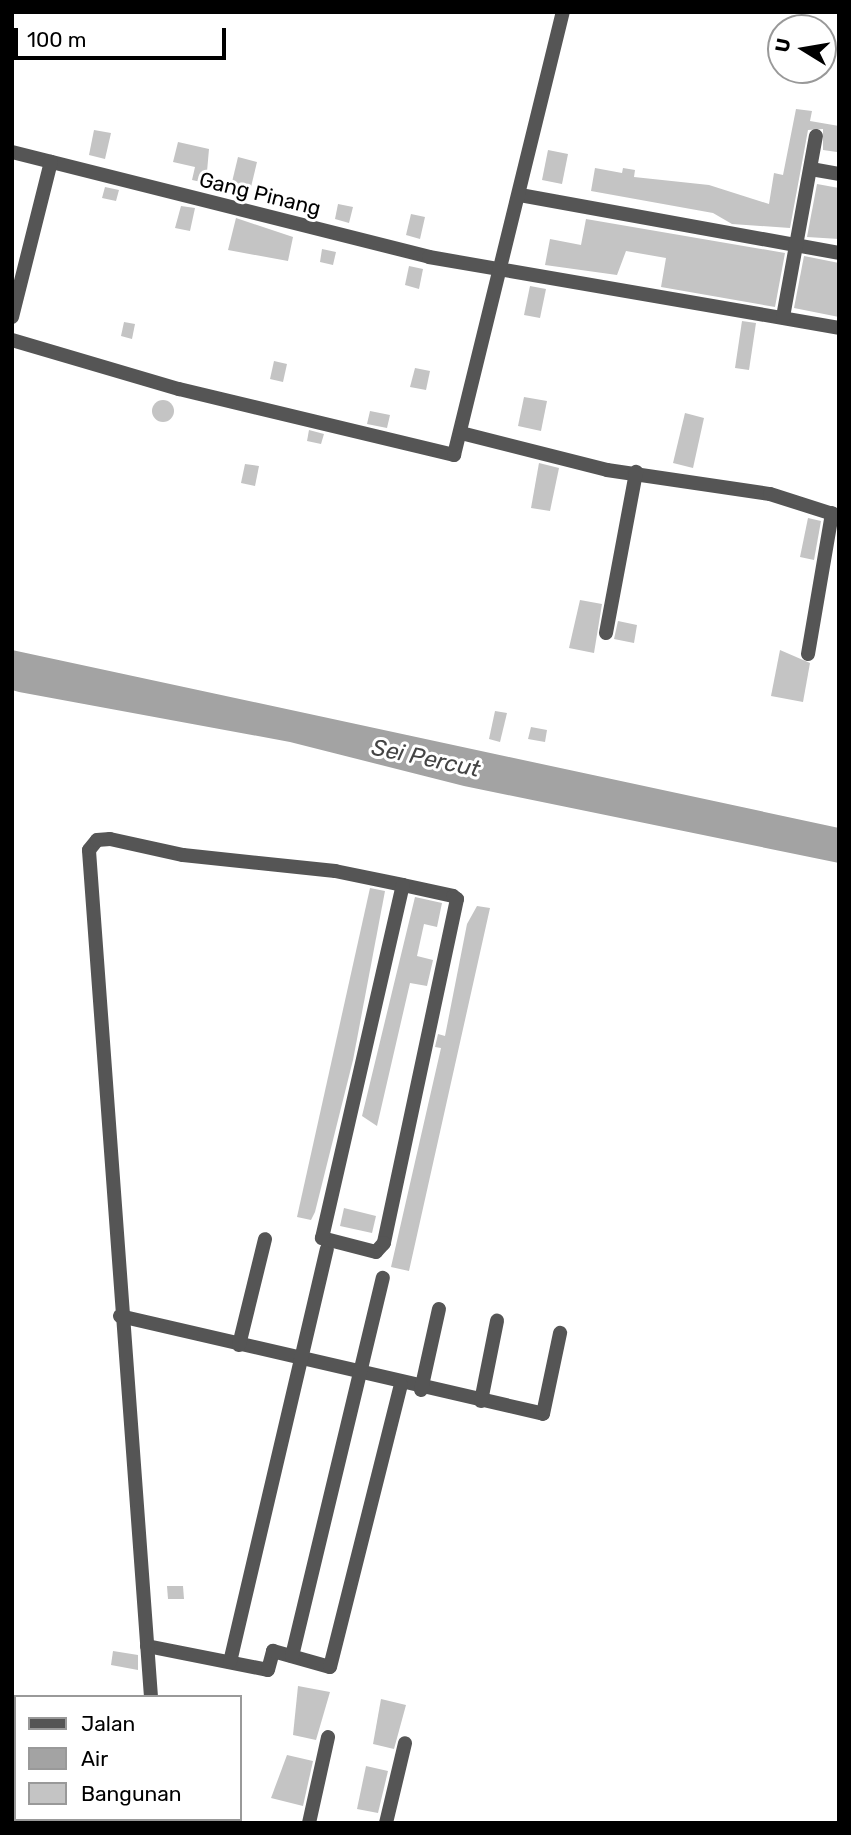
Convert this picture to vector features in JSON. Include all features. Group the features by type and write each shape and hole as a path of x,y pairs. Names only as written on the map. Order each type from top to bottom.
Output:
{"street":[{"path":"12,340 454,455 564,12"},
{"path":"783,317 816,136"},
{"name":"Gang Pinang","path":"12,152 499,270 839,328"},
{"path":"13,309 51,162"},
{"path":"811,169 839,174"},
{"path":"520,195 839,253"},
{"path":"461,433 574,463 770,494 835,515 808,654"},
{"path":"606,633 636,472"},
{"path":"151,1695 120,1316 89,850 97,840 110,839 183,855 335,871 402,885 453,896 459,904 384,1243 376,1252 322,1238 402,885"},
{"path":"239,1345 265,1239"},
{"path":"230,1662 327,1249"},
{"path":"292,1657 383,1278"},
{"path":"421,1390 439,1309"},
{"path":"120,1316 421,1390 543,1414 560,1333"},
{"path":"481,1401 497,1321"},
{"path":"147,1646 268,1670 273,1651 330,1667 401,1385"},
{"path":"309,1823 328,1737"},
{"path":"386,1823 405,1743"}],"water":[{"name":"Sei Percut","path":"12,650 839,828 839,863 464,786 290,742 19,692 12,690"}],"building":[{"path":"796,109 812,111 810,121 839,126 839,145 837,152 823,150 823,129 808,130 790,228 732,224 713,213 591,191 595,168 622,173 623,168 635,170 634,177 709,185 769,204 774,173 783,175"},
{"path":"94,130 111,133 105,159 89,155"},
{"path":"178,142 209,149 206,183 192,180 195,167 173,162"},
{"path":"548,150 568,154 562,184 542,180"},
{"path":"238,157 257,162 251,187 232,182"},
{"path":"817,184 839,188 839,239 807,237"},
{"path":"105,187 119,190 116,201 102,198"},
{"path":"338,204 353,207 349,223 335,219"},
{"path":"181,206 195,208 190,231 175,228"},
{"path":"411,214 425,217 420,239 406,235"},
{"path":"236,218 293,237 288,261 228,250"},
{"path":"586,219 785,253 775,307 661,287 666,258 626,251 617,275 545,265 550,239 581,245"},
{"path":"322,249 336,252 333,265 320,262"},
{"path":"804,256 839,263 839,317 794,308"},
{"path":"409,266 423,269 419,289 405,285"},
{"path":"530,286 546,289 540,318 524,315"},
{"path":"742,321 756,323 749,370 735,368"},
{"path":"124,322 135,324 132,339 121,336"},
{"path":"274,361 287,364 283,382 270,379"},
{"path":"415,368 430,371 426,390 410,387"},
{"path":"524,397 547,401 541,431 518,426"},
{"path":"163,400 171,403 174,411 171,419 163,422 155,419 152,411 155,403"},
{"path":"370,411 390,415 387,428 367,424"},
{"path":"685,413 704,418 693,468 673,463"},
{"path":"309,430 324,434 321,444 307,441"},
{"path":"539,463 559,468 550,511 531,508"},
{"path":"245,464 259,466 255,486 241,483"},
{"path":"808,518 821,521 814,560 800,557"},
{"path":"580,600 602,604 594,653 569,648"},
{"path":"618,621 637,625 634,643 614,639"},
{"path":"780,650 810,663 803,702 771,696"},
{"path":"495,711 507,713 500,742 489,739"},
{"path":"531,727 547,730 545,742 528,739"},
{"path":"370,888 385,891 353,1060 311,1220 297,1217"},
{"path":"415,897 442,903 437,927 424,924 417,956 433,960 427,986 410,983 377,1126 362,1116"},
{"path":"477,906 490,908 409,1271 391,1267 441,1048 435,1047 438,1034 445,1036 467,924"},
{"path":"344,1208 376,1216 372,1233 340,1226"},
{"path":"167,1586 183,1586 184,1599 168,1599"},
{"path":"113,1651 138,1655 138,1670 111,1665"},
{"path":"298,1686 330,1692 316,1740 293,1735"},
{"path":"381,1699 406,1705 394,1749 373,1744"},
{"path":"287,1755 313,1761 303,1806 271,1798"},
{"path":"366,1766 388,1771 378,1813 357,1809"}]}
